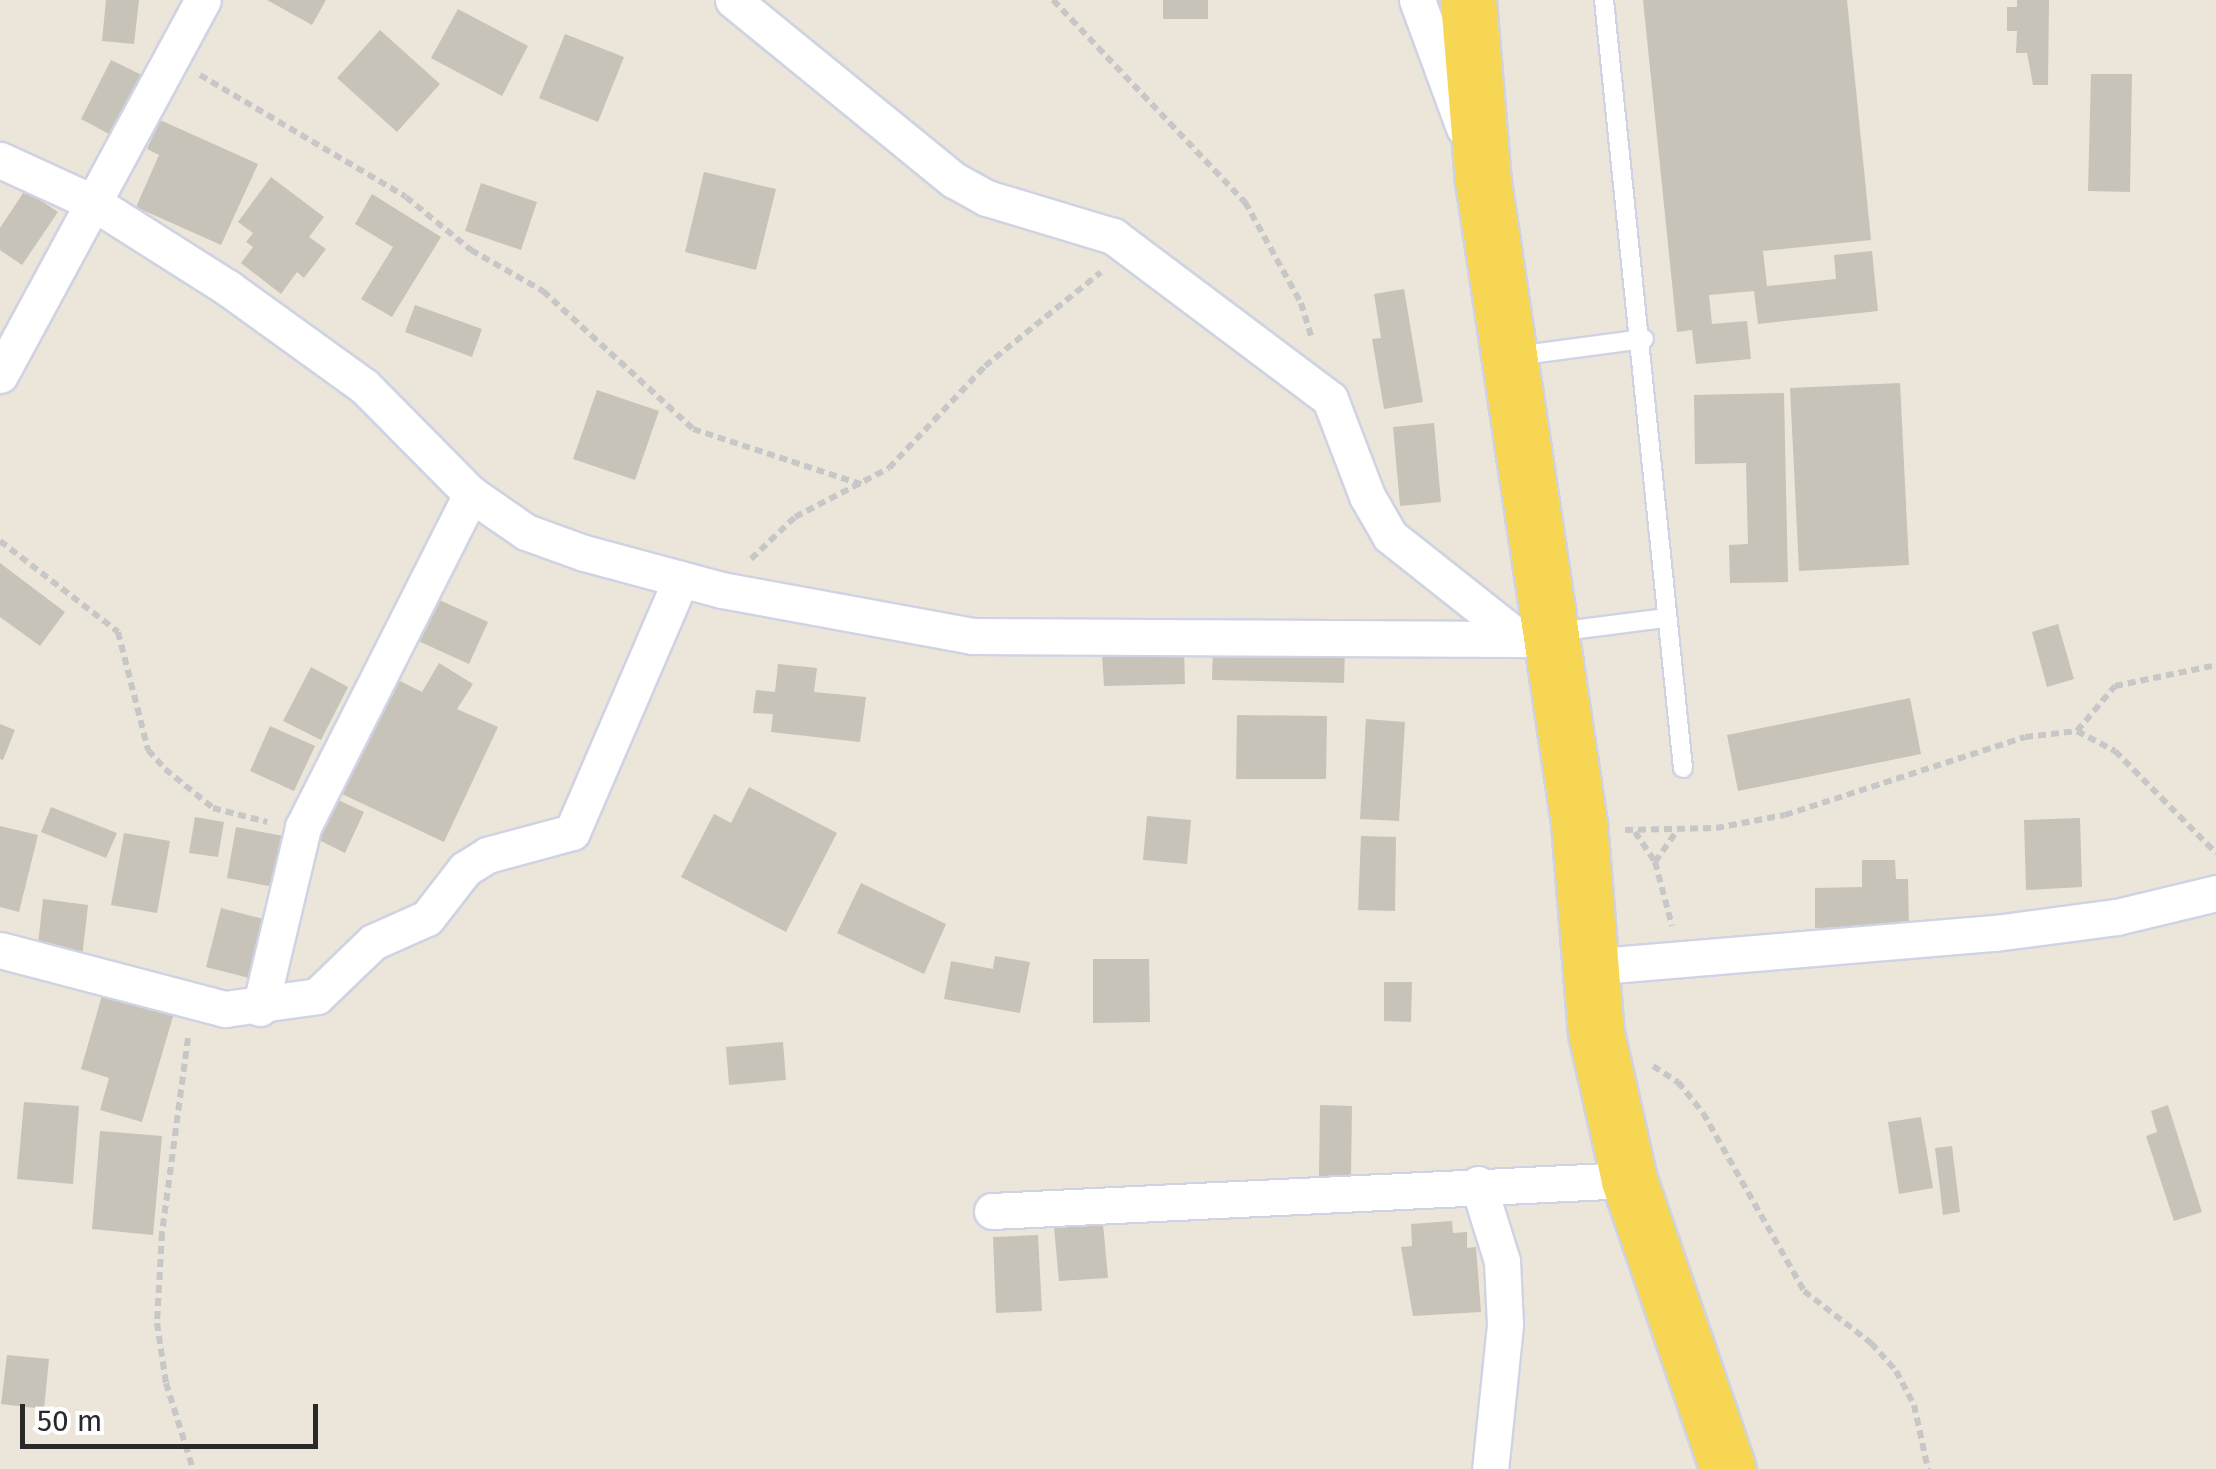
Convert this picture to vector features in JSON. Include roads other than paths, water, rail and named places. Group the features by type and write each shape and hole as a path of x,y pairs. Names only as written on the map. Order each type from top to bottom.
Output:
{"main road":[{"path":"1468,0 1483,181 1511,356 1538,635 1579,823 1596,1032 1629,1180 1728,1469"}],"street":[{"path":"0,374 203,0"},
{"path":"733,0 954,180 987,198 1092,227 1129,248 1330,398 1367,496 1390,536 1538,635"},
{"path":"1418,0 1483,181"},
{"path":"0,160 94,203 364,386 471,494 526,532 722,590 972,636 1538,635"},
{"path":"260,1008 303,827 471,494"},
{"path":"0,950 193,1002 260,1008 317,996 373,942 427,918 465,870 487,856 572,832 680,579"},
{"path":"1588,967 1996,933 2117,917 2216,893"},
{"path":"992,1211 1478,1184 1629,1180"},
{"path":"1478,1184 1502,1261 1506,1325 1490,1469"}],"lane":[{"path":"1604,0 1644,339 1665,618 1683,768"},
{"path":"1511,356 1644,339"},
{"path":"1538,635 1665,618"}]}
